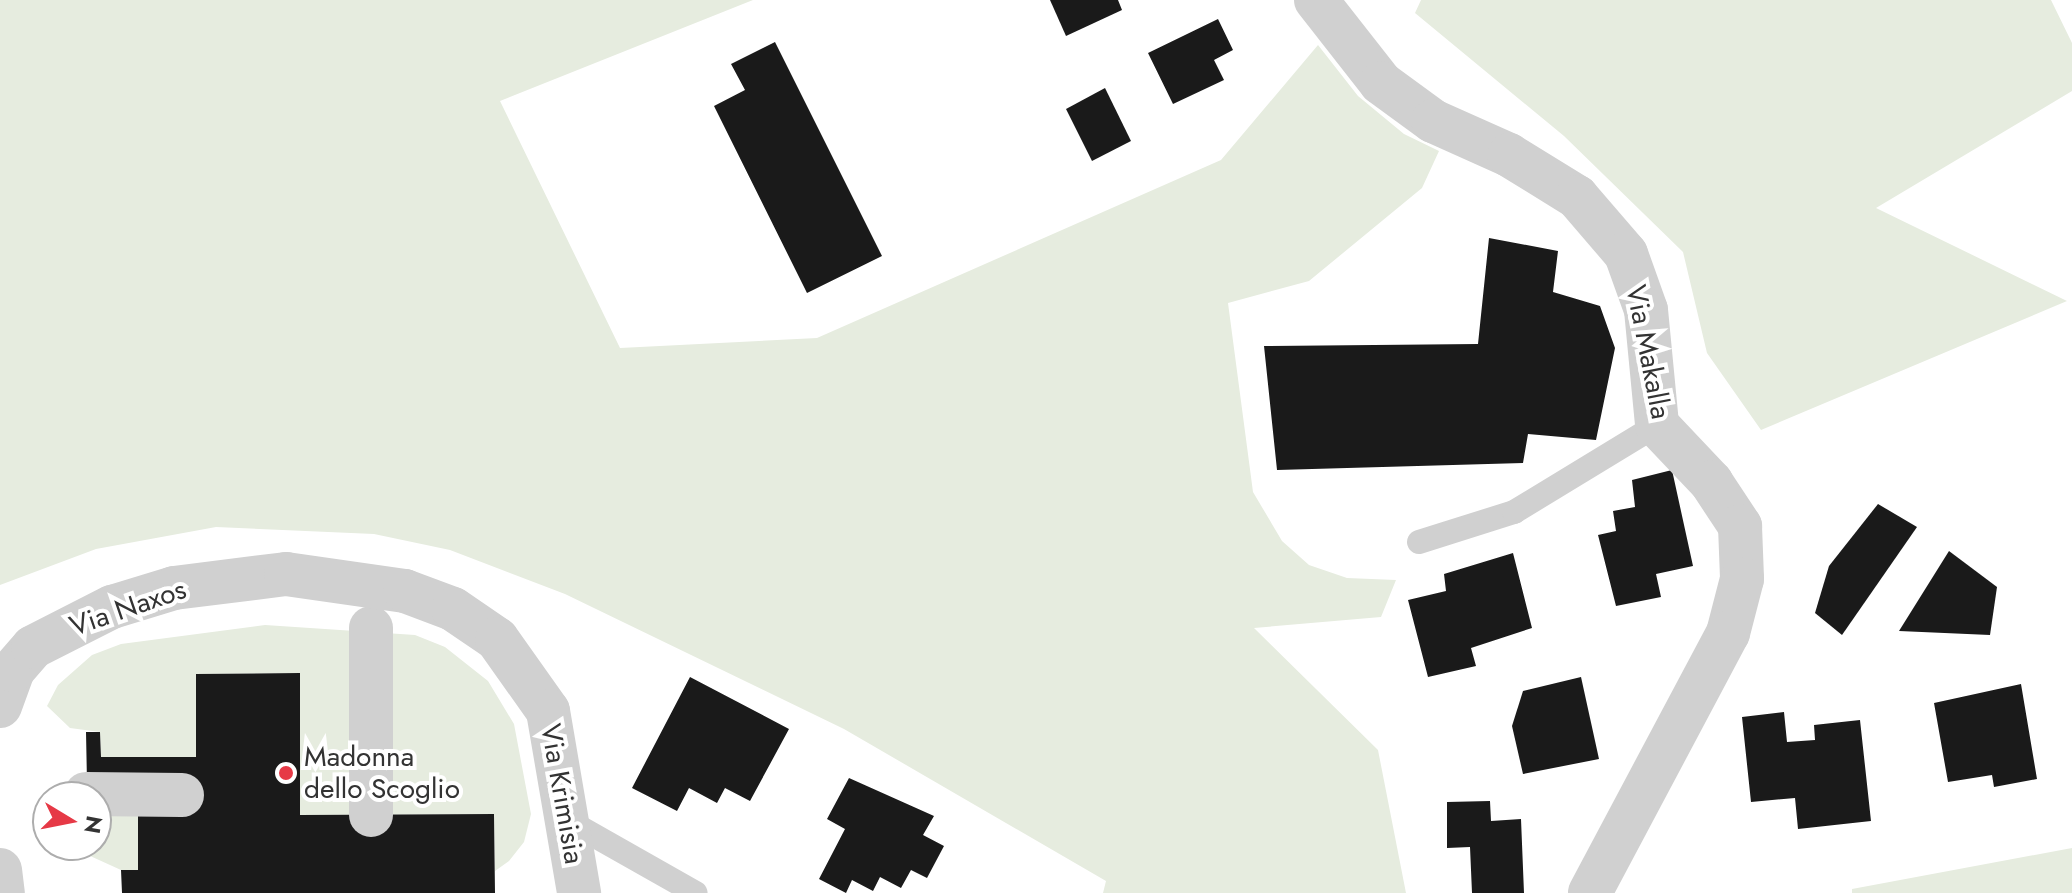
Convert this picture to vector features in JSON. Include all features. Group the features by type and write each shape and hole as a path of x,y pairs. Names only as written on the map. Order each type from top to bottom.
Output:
{"street":[{"name":"Via Makalla","path":"1316,0 1381,83 1433,121 1509,155 1577,197 1626,254 1646,310 1657,425 1711,482 1740,526 1742,579 1728,633 1590,893"},
{"name":"Via Naxos","path":"4,676 33,647 112,607 248,575"},
{"name":"Via Krimisia","path":"248,575 345,579 405,591 453,609 497,639 548,711 579,893"},
{"path":"371,628 371,815"},
{"path":"112,794 182,795"},
{"path":"0,870 3,893"}],"lane":[{"path":"1419,542 1514,512 1657,425"},
{"path":"565,819 696,893"}],"shaded area":[{"path":"0,0 753,0 500,101 620,348 817,338 1221,160 1318,45 1358,96 1404,134 1439,151 1422,188 1309,281 1228,303 1253,492 1282,541 1309,565 1347,578 1396,580 1381,617 1254,628 1378,750 1406,893 1103,893 1106,881 844,729 565,594 450,550 374,534 216,527 96,549 0,585"},
{"path":"1421,0 2051,0 2072,43 2072,91 1876,208 2067,301 1761,430 1707,353 1683,252 1564,136 1415,13"},
{"path":"265,625 415,635 445,647 488,681 514,724 531,814 524,842 509,861 495,871 494,814 300,815 299,673 196,674 196,757 101,757 100,732 70,728 47,706 58,685 92,655 121,644"},
{"path":"112,806 182,807 138,817 138,870 121,870 101,861 112,861"},
{"path":"2072,848 2072,893 1852,893 1852,889"}],"building":[{"path":"1050,0 1118,0 1122,10 1066,36"},
{"path":"1218,19 1233,50 1214,60 1224,80 1173,104 1148,53"},
{"path":"775,42 882,256 807,293 714,106 745,90 731,64"},
{"path":"1105,88 1131,141 1092,161 1066,109"},
{"path":"1489,238 1558,251 1553,292 1600,306 1615,348 1596,440 1528,434 1523,463 1277,470 1264,346 1478,344"},
{"path":"1672,470 1693,566 1656,574 1661,597 1616,606 1598,535 1616,531 1613,511 1635,507 1632,480"},
{"path":"1878,504 1917,527 1842,635 1815,613 1829,566"},
{"path":"1949,551 1997,587 1990,635 1899,631"},
{"path":"1513,553 1532,628 1471,648 1476,666 1428,677 1408,600 1446,591 1444,574"},
{"path":"300,673 300,815 494,814 495,893 122,893 121,870 138,870 138,816 112,799 112,781 87,781 86,732 100,732 101,757 196,757 196,674"},
{"path":"690,677 789,729 750,801 725,788 717,803 689,788 677,811 632,788"},
{"path":"1581,677 1599,759 1523,774 1512,726 1523,691"},
{"path":"2021,684 2037,779 1994,787 1992,775 1948,782 1934,703"},
{"path":"1784,712 1787,742 1815,740 1814,725 1860,720 1871,821 1798,829 1795,798 1751,802 1742,717"},
{"path":"849,778 934,816 923,835 944,846 927,878 911,870 901,888 880,877 873,891 852,880 846,893 819,879 845,829 827,819"},
{"path":"1490,801 1491,821 1521,819 1524,893 1472,893 1470,847 1447,848 1447,802"}],"place":[{"name":"Madonna dello Scoglio","path":"286,773"}]}
